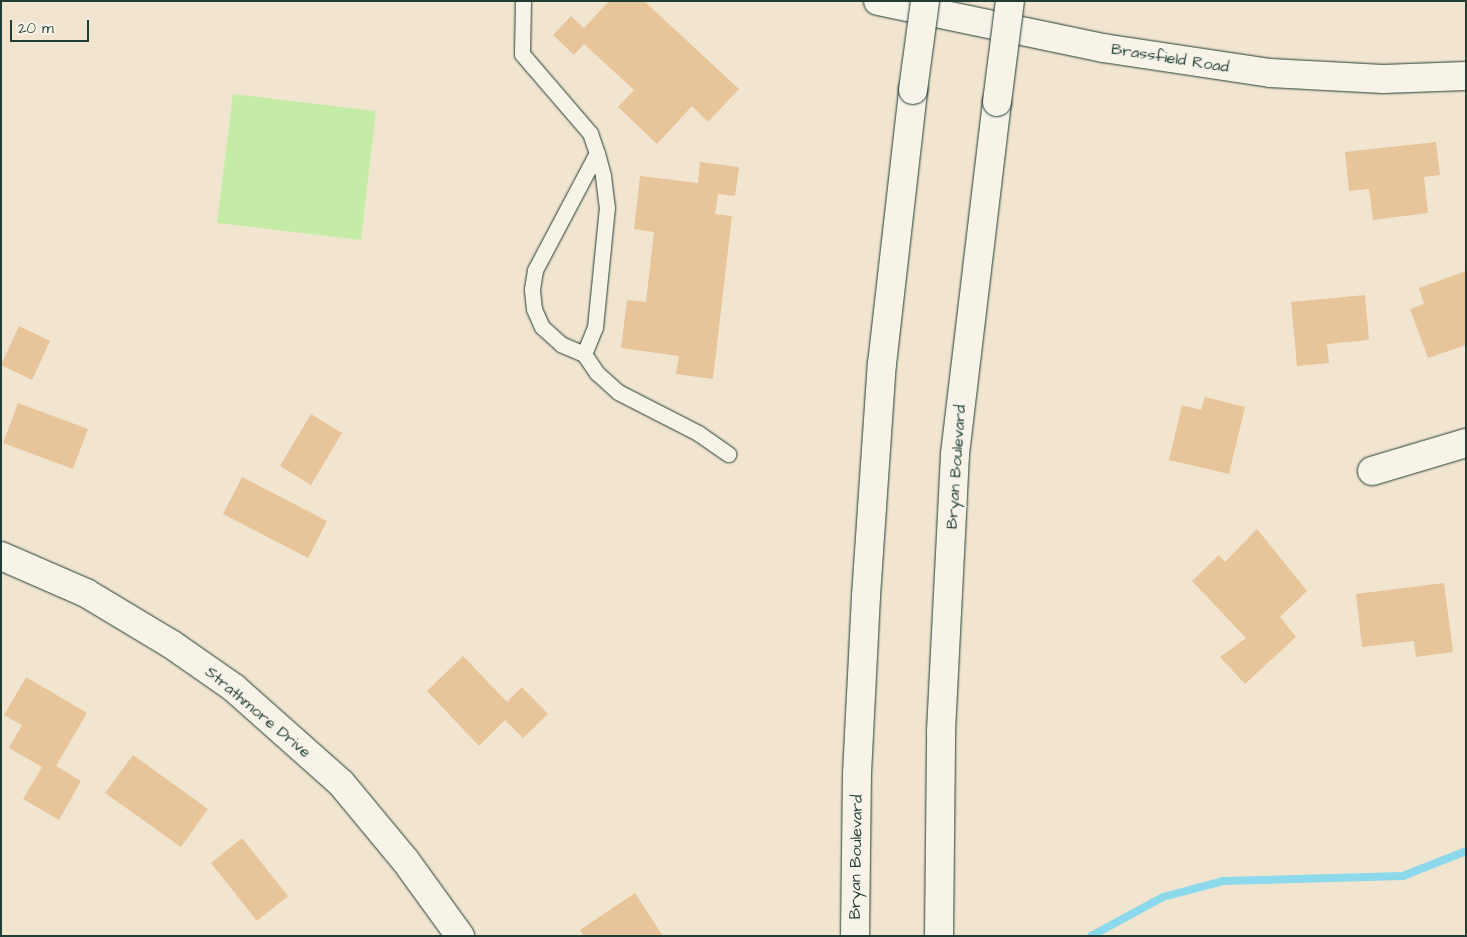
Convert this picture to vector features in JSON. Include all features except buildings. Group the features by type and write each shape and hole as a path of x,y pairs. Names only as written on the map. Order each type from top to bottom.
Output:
{"main road":[{"name":"Brassfield Road","path":"878,1 1103,48 1270,73 1383,79 1466,76"},
{"name":"Bryan Boulevard","path":"855,936 857,774 866,596 882,364 925,1"},
{"name":"Bryan Boulevard","path":"939,936 941,731 955,454 1010,1"},
{"path":"1372,471 1466,443"},
{"name":"Strathmore Drive","path":"1,556 86,593 171,644 234,688 341,783 405,860 460,936"}],"lane":[{"path":"523,1 522,54 590,134 597,153 606,207 595,327 584,354"},
{"path":"597,153 535,270 532,289 534,309 542,327 561,344 584,354 597,373 618,392 698,433 728,454"}],"green space":[{"path":"233,94 376,111 361,240 217,223"}],"waterway":[{"path":"1091,936 1163,897 1223,881 1403,876 1466,851"}]}
